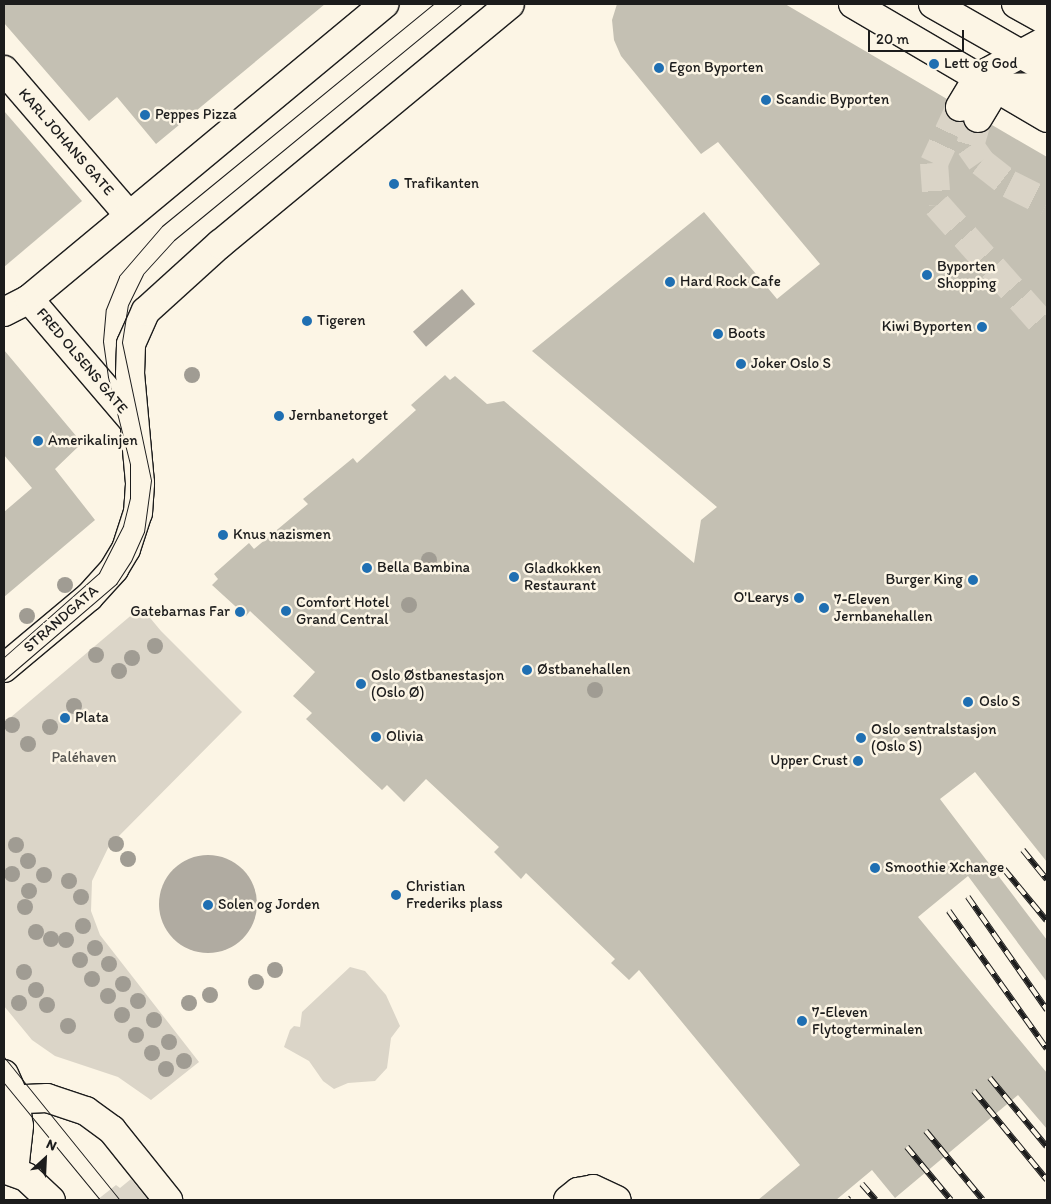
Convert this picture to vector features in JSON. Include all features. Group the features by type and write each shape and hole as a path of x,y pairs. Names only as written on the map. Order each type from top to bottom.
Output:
{"main road":[{"path":"29,299 128,214 384,4"},
{"path":"134,422 131,344 146,311 220,244 510,4"},
{"path":"853,4 1047,118"},
{"path":"933,4 1047,69"},
{"path":"1016,4 1047,21"},
{"path":"969,112 987,82 1020,54 1047,40"},
{"name":"KARL JOHANS GATE","path":"4,70 128,214"},
{"path":"987,82 1047,87"},
{"name":"FRED OLSENS GATE","path":"4,312 29,299 134,422"},
{"name":"STRANDGATA","path":"4,668 89,597 114,568 126,548 140,497 134,422"},
{"path":"4,1074 9,1099 20,1126 9,1170 41,1188 51,1200"},
{"path":"9,1099 47,1098 86,1111 112,1130 168,1200"},
{"path":"568,1200 578,1192 593,1189 617,1200"}],"green space":[{"name":"Paléhaven","path":"141,607 161,631 242,712 109,846 92,881 91,911 100,935 199,1062 151,1100 118,1077 55,1056 32,1040 4,1006 4,723"},
{"path":"350,967 365,971 386,995 400,1026 391,1038 387,1068 375,1081 348,1083 334,1089 323,1081 309,1061 284,1047 290,1030 294,1026 300,1027 302,1012"},
{"path":"131,1179 148,1200 97,1200 116,1185 120,1188"}],"shaded area":[{"path":"462,289 475,304 426,347 413,332"},
{"path":"208,855 227,859 242,870 253,885 257,904 253,923 242,938 227,949 208,953 189,949 174,938 163,923 159,904 163,885 174,870 189,859"}],"building":[{"path":"4,4 325,4 156,144 117,97 89,121 4,23"},
{"path":"617,4 785,4 947,99 947,115 952,121 963,122 970,131 985,132 992,125 1047,157 1047,862 975,772 940,799 1047,940 1047,982 968,876 918,917 1047,1073 1047,1129 1018,1095 895,1198 872,1170 836,1200 758,1200 800,1165 639,970 629,980 611,963 615,959 526,873 521,879 494,852 499,847 426,779 404,802 387,785 382,790 306,719 312,713 293,696 315,672 250,611 246,616 212,585 218,579 214,574 249,543 254,549 308,504 303,499 353,458 357,463 416,410 411,405 445,375 450,380 455,376 487,404 504,401 694,563 701,520 717,507 532,351 704,212 777,299 820,264 718,142 701,154 621,56 614,40 612,20"},
{"path":"4,111 82,201 4,267"},
{"path":"4,350 82,443 55,469 95,520 4,597 4,512 32,488 4,455"}],"tunnel":[{"path":"960,107 934,163 937,205 1047,329"},
{"path":"978,118 970,146 981,162 1009,184 1047,203"}],"tram line":[{"path":"4,657 99,573 123,526 130,498 130,464 108,377 103,341 106,309 119,276 162,226 433,4"},
{"path":"4,680 116,584 131,561 144,532 151,480 122,342 128,305 143,274 174,240 461,4"},
{"path":"4,1057 120,1200"},
{"path":"4,1083 100,1200"}],"railway":[{"path":"1023,850 1047,880"},
{"path":"1004,869 1047,921"},
{"path":"968,897 1047,1010"},
{"path":"949,911 1047,1049"},
{"path":"990,1078 1047,1147"},
{"path":"974,1091 1047,1180"},
{"path":"926,1131 983,1200"},
{"path":"907,1147 951,1200"},
{"path":"862,1184 876,1200"}],"place":[{"name":"Lett og God","path":"934,64"},
{"name":"Egon Byporten","path":"659,68"},
{"name":"Scandic Byporten","path":"766,100"},
{"name":"Peppes Pizza","path":"145,115"},
{"name":"Trafikanten","path":"394,184"},
{"name":"Byporten Shopping","path":"927,275"},
{"name":"Hard Rock Cafe","path":"670,282"},
{"name":"Tigeren","path":"307,321"},
{"name":"Kiwi Byporten","path":"982,327"},
{"name":"Boots","path":"718,334"},
{"name":"Joker Oslo S","path":"741,364"},
{"name":"Jernbanetorget","path":"279,416"},
{"name":"Amerikalinjen","path":"38,441"},
{"name":"Knus nazismen","path":"223,535"},
{"name":"Bella Bambina","path":"367,568"},
{"name":"Gladkokken Restaurant","path":"514,577"},
{"name":"Burger King","path":"973,580"},
{"name":"O'Learys","path":"799,598"},
{"name":"7-Eleven Jernbanehallen","path":"824,608"},
{"name":"Comfort Hotel Grand Central","path":"286,611"},
{"name":"Gatebarnas Far","path":"240,612"},
{"name":"Østbanehallen","path":"527,670"},
{"name":"Oslo Østbanestasjon (Oslo Ø)","path":"361,684"},
{"name":"Oslo S","path":"968,702"},
{"name":"Plata","path":"65,718"},
{"name":"Olivia","path":"376,737"},
{"name":"Oslo sentralstasjon (Oslo S)","path":"861,738"},
{"name":"Upper Crust","path":"858,761"},
{"name":"Smoothie Xchange","path":"875,868"},
{"name":"Christian Frederiks plass","path":"396,895"},
{"name":"Solen og Jorden","path":"208,905"},
{"name":"7-Eleven Flytogterminalen","path":"802,1021"}]}
